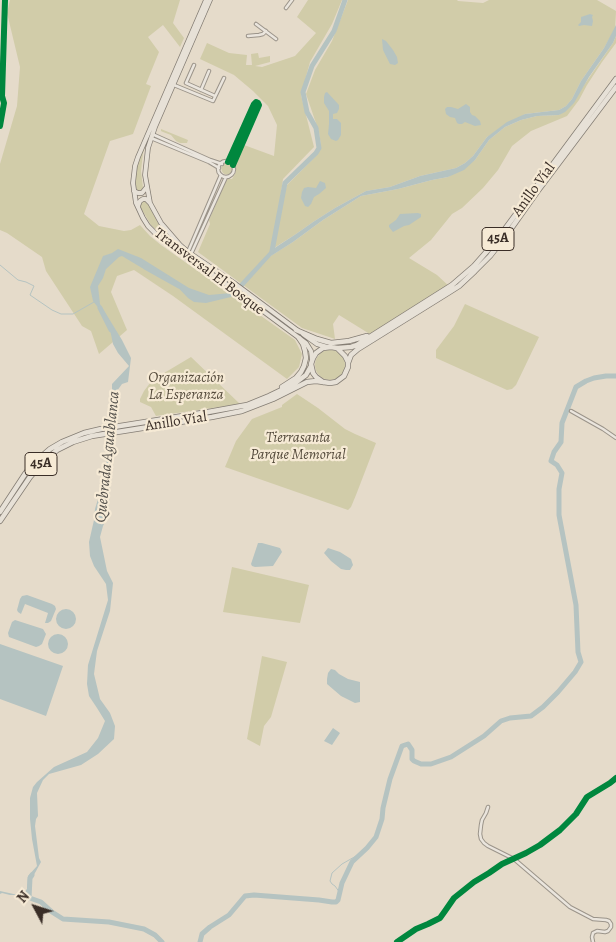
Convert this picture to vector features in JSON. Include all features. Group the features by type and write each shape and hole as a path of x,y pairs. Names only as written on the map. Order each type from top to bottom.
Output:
{"highway":[{"name":"Anillo Víal","path":"337,348 351,348 452,285 468,272 496,241 616,78"},
{"name":"Anillo Víal","path":"348,364 352,355 358,349 459,286 475,272 508,233 541,186 615,90"},
{"path":"296,330 316,339 334,343 355,340 380,331"},
{"path":"276,393 296,378 303,369 305,353 299,338"},
{"path":"329,347 341,350 346,356 348,364 347,372 340,380 333,383 323,382 314,375 312,362 318,351 329,347"},
{"name":"Anillo Víal","path":"0,512 34,463 55,445 72,437 236,408 269,396 294,384 309,372 312,362"},
{"name":"Anillo Víal","path":"118,429 212,417 242,411 273,400 305,382 323,382"},
{"name":"Anillo Víal","path":"0,521 36,470 48,457 62,447 102,432"}],"main road":[{"name":"Transversal El Bosque","path":"206,0 138,157 134,174 134,191 138,208 142,218 160,238 299,338 309,347 312,353 312,362"},
{"name":"Transversal El Bosque","path":"210,0 152,136 146,159 150,203 170,235 190,253 244,290 316,344 329,347"},
{"path":"134,191 142,192 147,186"},
{"path":"138,208 138,202 143,199 150,203"}],"street":[{"path":"0,2 4,0"},
{"path":"0,126 4,0"},
{"path":"286,8 292,0"},
{"path":"256,24 276,39"},
{"path":"248,36 263,34 266,31"},
{"path":"194,65 186,83 216,96"},
{"path":"201,90 209,71"},
{"path":"173,85 213,101 224,78"},
{"path":"152,136 222,164 228,162 254,104 256,102 260,105 233,165 233,174 226,177 190,253"},
{"path":"152,136 219,168 221,175 190,253"},
{"path":"228,162 233,165"},
{"path":"219,168 222,164"},
{"path":"221,175 226,177"},
{"path":"571,410 603,428 616,438"},
{"path":"397,942 416,929 437,920 446,912 456,896 474,882 502,864 540,845 560,830 576,814 587,797 616,778"},
{"path":"488,807 481,822 480,834 481,839 488,846 514,859 570,907 593,919 609,921 611,927 608,931 593,933 593,942"}],"green space":[{"path":"10,0 180,0 173,23 184,38 180,47 163,25 148,37 159,52 146,84 151,86 133,134 110,141 84,214 99,226 124,231 131,230 140,225 161,245 295,340 302,354 299,367 287,379 134,270 117,276 111,292 127,330 99,354 91,331 82,326 46,271 42,257 0,230 0,164 17,106 20,67 7,13"},
{"path":"308,0 342,0 332,24 310,62 301,95 314,147 283,179 276,228 287,185 316,156 321,146 319,132 306,94 315,70 332,41 348,0 457,0 483,3 489,0 597,0 616,11 615,29 566,106 559,110 525,114 487,137 473,156 456,168 420,176 390,187 366,191 273,247 269,257 361,196 448,177 475,160 489,140 505,127 537,116 559,115 582,88 616,36 616,43 567,116 531,131 512,146 498,170 483,188 462,208 452,214 431,240 409,258 437,275 450,287 373,336 339,315 333,324 335,339 302,328 198,252 210,224 209,220 227,179 232,179 236,172 236,165 244,145 274,156 277,125 268,106 253,91 234,75 200,59 207,43 229,53 247,55 246,65 252,65 251,54 258,53 259,58 270,56 270,62 255,66 262,67 295,56 316,33 297,17"},
{"path":"161,129 188,140 187,143 176,141 171,135 161,131"},
{"path":"150,133 143,153 141,171 143,188 140,191 137,190 135,179 137,166 140,154"},
{"path":"227,163 233,169 227,175 221,169"},
{"path":"144,200 147,201 159,225 191,257 173,245 151,225 141,208 141,203"},
{"path":"465,304 539,337 516,385 512,389 507,390 436,358 436,350 454,326"},
{"path":"330,350 341,354 345,365 341,376 330,380 319,376 315,365 319,354"},
{"name":"Organización La Esperanza","path":"191,357 240,404 156,416 151,407 140,402 144,391 159,376"},
{"name":"Tierrasanta Parque Memorial","path":"297,394 345,429 376,443 351,507 348,510 225,467 236,441 252,419 282,407 282,405"},
{"path":"232,567 309,585 300,623 223,612"},
{"path":"262,656 287,662 271,717 264,726 260,746 247,739"}],"water":[{"path":"593,15 592,26 578,25 581,22 581,17"},
{"path":"616,25 616,36 613,43 589,77 574,103 565,112 559,115 537,116 521,120 505,127 489,140 475,160 464,170 448,177 361,196 271,256 235,296 206,303 194,302 168,277 142,268 122,256 106,269 98,286 100,304 131,358 128,382 122,384 117,391 108,516 100,537 107,571 113,583 110,611 97,651 94,674 100,699 110,713 115,726 114,739 98,754 81,765 49,774 43,780 37,793 38,816 35,826 41,862 30,882 30,896 19,897 0,894 0,891 18,895 23,894 27,889 28,876 37,866 30,819 30,798 33,787 54,767 87,752 98,738 105,721 89,696 87,684 88,665 108,600 106,584 90,556 89,542 95,509 105,476 112,411 112,384 129,366 113,344 109,325 93,301 90,287 103,256 118,249 141,258 189,288 209,295 231,293 270,251 335,208 366,191 390,187 420,176 456,168 473,156 487,137 507,122 525,114 559,110 566,106 604,48"},
{"path":"382,39 386,41 397,57 398,63 395,65 390,64 383,50"},
{"path":"327,92 339,105 337,113 333,114 333,119 337,119 341,123 341,135 336,141 331,139 328,134 329,111 324,103 325,93"},
{"path":"466,104 470,107 472,115 480,121 481,125 475,126 465,122 459,124 455,118 446,114 445,109 447,107 458,109"},
{"path":"320,181 325,183 326,188 314,197 308,207 305,206 301,198 304,188 316,188"},
{"path":"400,214 421,214 421,217 409,225 393,232 389,227"},
{"path":"258,543 280,548 282,552 273,566 252,566"},
{"path":"328,548 340,552 351,559 353,565 350,570 341,569 331,561 324,553"},
{"path":"27,595 55,606 56,609 51,621 45,623 48,613 25,604 21,614 18,612 20,599 22,596"},
{"path":"66,609 73,612 76,619 73,626 66,629 59,626 56,619 59,612"},
{"path":"15,620 43,629 46,634 42,644 36,647 9,637 8,633 12,622"},
{"path":"54,634 62,634 68,640 68,648 62,654 54,654 48,648 48,640"},
{"path":"0,644 63,666 46,716 0,699"},
{"path":"331,669 348,679 360,682 360,702 355,703 341,696 327,684 328,673"},
{"path":"333,728 340,733 332,745 324,741"}],"waterway":[{"path":"272,251 285,183 319,148 316,128 307,112 303,92 312,66 334,31 345,0"},
{"path":"0,265 18,280 34,286 30,295 61,314 73,314 94,302"},
{"name":"Quebrada Aguablanca","path":"145,267 179,286"},
{"name":"Quebrada Aguablanca","path":"100,308 111,330"},
{"path":"200,942 202,934 229,915 245,896 254,895 336,902 352,862 376,837 382,819 390,779 402,746 408,744 412,750 412,759 421,764 431,764 451,757 484,736 501,721 531,716 543,707 575,672 581,662 578,652 576,605 559,515 559,489 562,473 557,465 551,461 554,452 561,442 562,423 576,387 594,378 616,376"},
{"name":"Quebrada Aguablanca","path":"113,437 116,416 116,393"},
{"path":"340,893 330,881 332,873 342,864 363,852"},
{"name":"Quebrada Aguablanca","path":"29,898 30,878 32,875"},
{"path":"27,897 41,902 63,919 109,922 144,929 155,935 162,942"}],"cycle path":[{"path":"0,126 4,103 2,96 5,0"},
{"path":"228,162 256,102 259,105 233,165"},
{"path":"397,942 416,929 440,918 454,898 474,882 502,864 540,845 560,830 576,814 587,797 616,778"}]}
